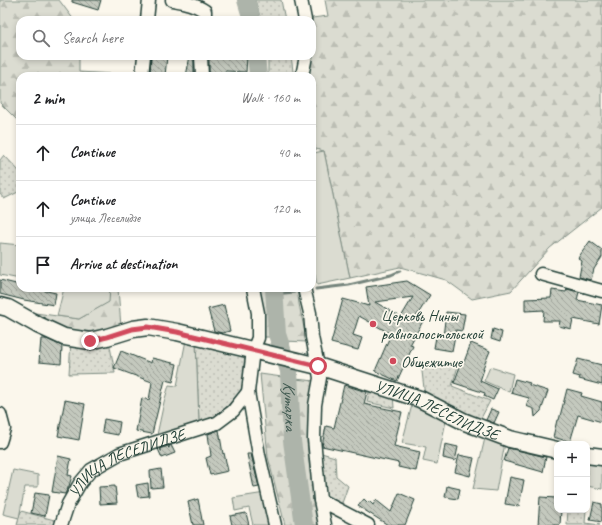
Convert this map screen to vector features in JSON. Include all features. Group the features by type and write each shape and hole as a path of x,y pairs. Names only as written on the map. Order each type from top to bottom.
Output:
{"street":[{"path":"147,16 149,0"},
{"path":"172,0 187,3 202,9 205,11 204,16"},
{"path":"301,0 305,16"},
{"path":"142,72 144,60"},
{"path":"201,60 202,72"},
{"path":"303,72 305,60"},
{"path":"541,274 602,291"},
{"path":"254,292 258,313 259,351 248,392 275,525"},
{"path":"305,292 310,313 314,365 320,378 315,405 314,439 320,500 325,525"},
{"path":"0,306 8,308 38,325 64,337 90,341 132,329 148,327 177,332 259,351"},
{"name":"УЛИЦА ЛЕСЕЛИДЗЕ","path":"259,351 314,365 420,399 465,422 510,439 554,449"},
{"name":"УЛИЦА ЛЕСЕЛИДЗЕ","path":"61,525 68,504 80,483 91,470 119,454 217,424 233,411 248,392"},
{"path":"0,414 4,429 0,442"},
{"path":"590,455 602,457"},
{"path":"320,500 368,525"}],"green space":[{"path":"0,0 59,0 71,16 16,16 16,60 79,60 79,72 16,72 16,119 0,103"},
{"path":"255,0 281,0 284,16 260,16"},
{"path":"325,0 602,0 602,207 550,248 511,291 472,299 446,280 400,267 350,278 324,151 316,149 316,72 307,72 309,60 316,60 316,18 328,16"},
{"path":"268,60 292,60 293,72 268,72"},
{"path":"324,151 350,278 317,285 316,280 316,152"},
{"path":"4,155 16,168 16,193 4,199 0,194 0,160"},
{"path":"0,243 16,245 16,278 0,275"},
{"path":"63,292 110,292 109,302 79,319 57,316"},
{"path":"109,292 118,292 121,327 99,332 74,333 28,312 79,319 108,302"},
{"path":"257,292 266,292 272,337 261,337"},
{"path":"279,292 298,292 307,342 284,341"},
{"path":"71,340 109,341 115,373 69,374"},
{"path":"186,340 196,342 199,423 157,435 169,385 177,386"},
{"path":"196,342 245,354 242,390 216,418 199,423"},
{"path":"421,363 458,366 452,386 490,401 479,422 425,397"},
{"path":"490,367 513,374 509,392 484,381"},
{"path":"260,374 282,377 282,407 296,525 285,525 268,457"},
{"path":"295,379 315,381 307,442 311,481 319,525 307,525 297,444"},
{"path":"370,387 393,394 394,408 367,402"},
{"path":"412,405 446,421 437,464 423,461 426,447 402,443"},
{"path":"485,438 505,443 496,491 473,489"},
{"path":"318,452 335,457 336,476 348,486 341,506 322,497"},
{"path":"590,461 602,463 602,489 590,487"},
{"path":"13,470 38,475 38,487 25,487 19,518 3,514"},
{"path":"265,493 272,525 253,525 249,508 235,511 233,498"},
{"path":"21,511 58,521 57,525 17,525"},
{"path":"568,513 586,513 585,523 600,525 567,525"}],"building":[{"path":"72,0 101,0 98,10 72,2"},
{"path":"151,60 167,60 165,72 150,72"},
{"path":"189,60 194,60 194,72 187,72"},
{"path":"209,60 247,60 246,72 209,72"},
{"path":"590,241 602,250 602,257 594,269 591,280 579,277 582,261 578,258"},
{"path":"0,280 16,284 16,292 56,293 54,305 0,294"},
{"path":"407,281 430,295 416,317 423,321 410,345 413,346 397,381 375,371 391,334 359,316 353,335 362,338 358,350 331,343 343,299 369,306 366,287","holes":["413,297 401,317 375,302"]},
{"path":"567,289 579,292 577,300 602,305 599,324 573,319 571,329 559,326 560,321 543,321 544,310 525,311 525,299 551,298 552,290 566,292"},
{"path":"224,305 230,331 222,333 214,331 208,309"},
{"path":"446,312 465,314 462,331 456,330 452,351 434,348 436,337 443,337"},
{"path":"493,329 502,332 500,342 491,339"},
{"path":"41,339 47,339 62,346 61,364 39,362"},
{"path":"471,343 490,351 483,368 480,381 498,389 493,400 484,396 485,393 454,383 462,361 464,362"},
{"path":"121,351 151,363 152,358 177,364 173,382 165,380 152,434 136,431 142,398 149,400 152,382 114,368"},
{"path":"578,359 602,365 602,385 579,379 580,377 573,375"},
{"path":"515,379 530,383 529,385 548,391 541,411 535,417 534,409 526,406 529,398 511,393"},
{"path":"344,385 367,392 364,404 402,412 394,446 420,452 416,471 398,467 399,463 322,446 326,426 334,428"},
{"path":"567,389 582,393 581,396 602,402 602,422 578,415 570,441 553,437 557,420 559,420"},
{"path":"65,400 85,404 79,440 58,436"},
{"path":"491,409 499,412 494,423 486,420"},
{"path":"104,419 120,422 118,435 102,432"},
{"path":"219,430 223,454 224,453 228,471 210,475 206,458 211,456 208,434"},
{"path":"445,444 458,447 455,461 443,458"},
{"path":"171,445 175,453 162,458 158,449"},
{"path":"508,448 546,457 543,472 504,461"},
{"path":"247,454 251,454 259,487 254,488"},
{"path":"459,455 474,458 470,476 455,472"},
{"path":"58,456 71,459 68,475 72,476 65,494 52,492"},
{"path":"161,469 163,487 151,488 150,471"},
{"path":"510,477 524,480 519,506 505,504"},
{"path":"148,483 149,496 138,497 136,485"},
{"path":"115,486 117,503 100,504 99,487"},
{"path":"447,486 460,489 458,499 445,497"},
{"path":"35,493 49,495 45,516 31,513"},
{"path":"399,493 415,500 405,525 388,525 358,506 364,499 373,505 376,500 391,512"},
{"path":"540,497 554,498 554,513 561,513 560,525 538,525"},
{"path":"198,499 203,525 193,525 188,502"},
{"path":"594,502 602,504 602,522 590,520"},
{"path":"246,513 249,525 232,525 230,516"}],"waterway":[{"name":"Кутарка","path":"246,0 251,16"},
{"name":"Кутарка","path":"256,60 258,72"},
{"path":"316,289 349,285 391,275 400,271"},
{"name":"Кутарка","path":"274,292 277,334 289,371 292,441 304,525"},
{"path":"274,294 294,292"}],"place":[{"name":"Церковь Нины равноапостольской","path":"373,324"},
{"name":"Общежитие","path":"393,361"}],"route":[{"path":"90,341 132,329 148,327 177,332 318,366"}]}
